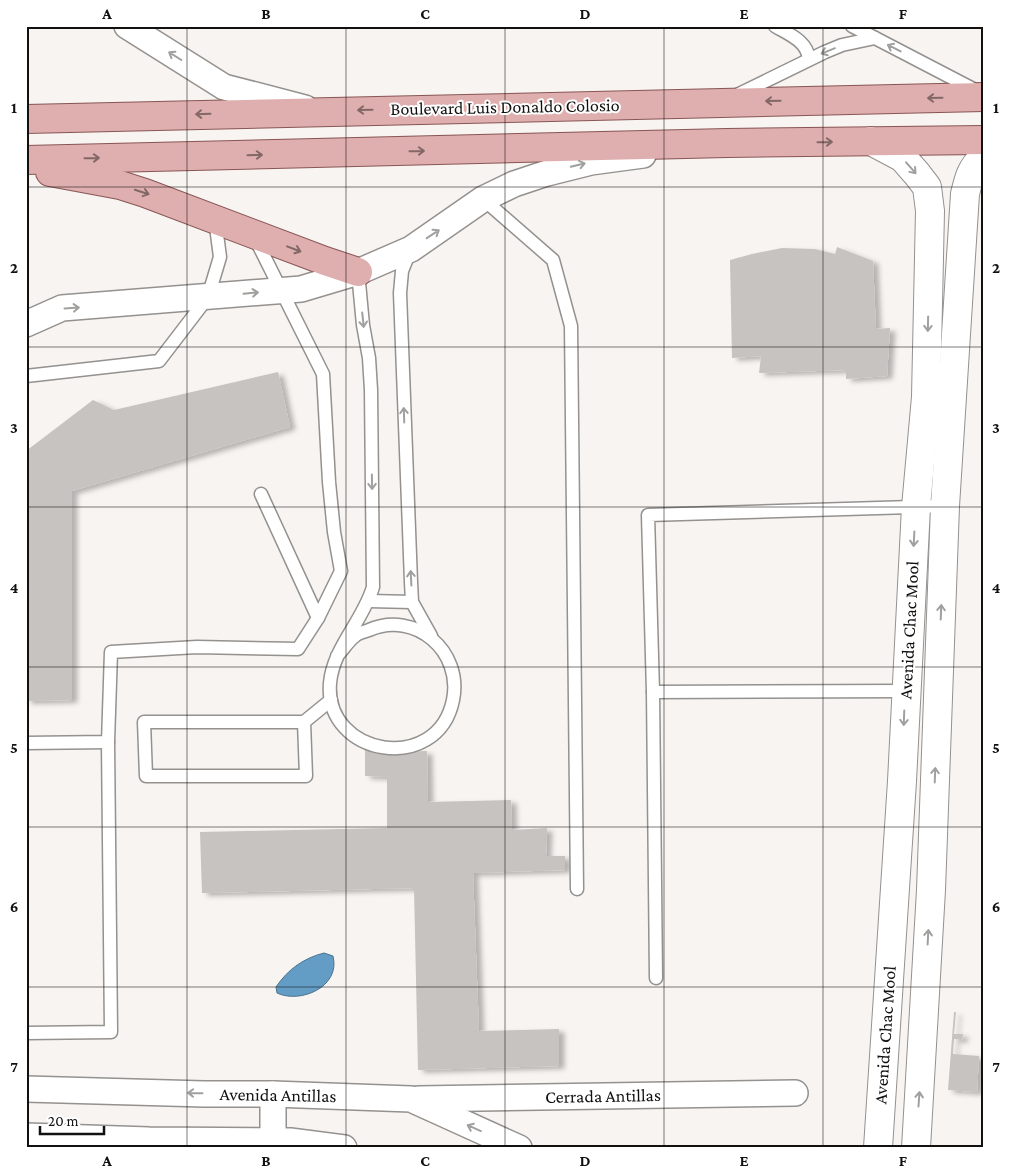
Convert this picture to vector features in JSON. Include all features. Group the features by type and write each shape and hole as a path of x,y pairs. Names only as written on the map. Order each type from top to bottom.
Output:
{"main road":[{"name":"Boulevard Luis Donaldo Colosio","path":"26,119 984,96"},
{"path":"26,160 727,143 984,140"},
{"path":"26,168 120,185 145,192 358,272"}],"street":[{"path":"127,26 224,86 318,111"},
{"name":"Avenida Chac Mool","path":"871,141 903,158 927,187 930,210 945,506 930,899 916,1148"},
{"path":"26,324 62,308 301,289 358,272 411,248 483,199 547,173 591,162 727,143"},
{"name":"Avenida Chac Mool","path":"878,1148 902,781 905,691 916,507 939,397 965,194 974,166 984,156"},
{"name":"Avenida Antillas","path":"26,1089 411,1099 518,1148"},
{"name":"Cerrada Antillas","path":"411,1099 795,1093"},
{"path":"273,1094 275,1144"},
{"path":"26,1136 344,1148"}],"lane":[{"path":"775,26 806,48 808,60"},
{"path":"852,26 984,96"},
{"path":"721,102 842,45 875,38"},
{"path":"483,199 553,260 571,326 577,889"},
{"path":"26,376 159,361 208,297 220,256 214,219"},
{"path":"26,1033 111,1032 108,742 111,652 197,647 298,649 318,618 341,570 334,532 329,482 323,374 253,234"},
{"path":"358,272 363,325 369,358 371,390 373,587 369,602 337,656 329,685 331,700 336,714 354,736 367,744 381,748 396,749 411,746 436,732 446,720 452,706 454,692 454,677 450,662 443,649 433,638 412,602 400,293 402,272 411,248"},
{"path":"261,494 318,618"},
{"path":"656,978 653,692 648,515 945,506"},
{"path":"369,602 412,602"},
{"path":"337,656 355,636 381,624 408,626 433,638"},
{"path":"653,692 905,691"},
{"path":"304,722 306,776 146,776 144,722 304,722 331,700"},
{"path":"26,743 108,742"}],"water":[{"path":"324,953 333,956 334,967 331,976 325,984 317,990 297,996 286,996 277,993 276,987 291,970 303,961"}],"building":[{"path":"837,247 873,261 876,329 890,328 887,376 846,379 846,370 759,373 761,356 732,358 730,260 782,248 815,249 835,254"},
{"path":"278,372 290,427 72,491 72,700 26,701 26,451 93,400 114,410"},
{"path":"365,746 387,752 427,751 428,802 511,800 512,830 547,828 546,856 565,856 565,870 473,873 479,1031 559,1029 559,1066 418,1070 414,888 202,893 200,832 387,828 387,777 365,776"},
{"path":"954,1012 956,1012 954,1034 963,1034 962,1040 954,1039 953,1054 979,1056 977,1092 948,1090"}]}
